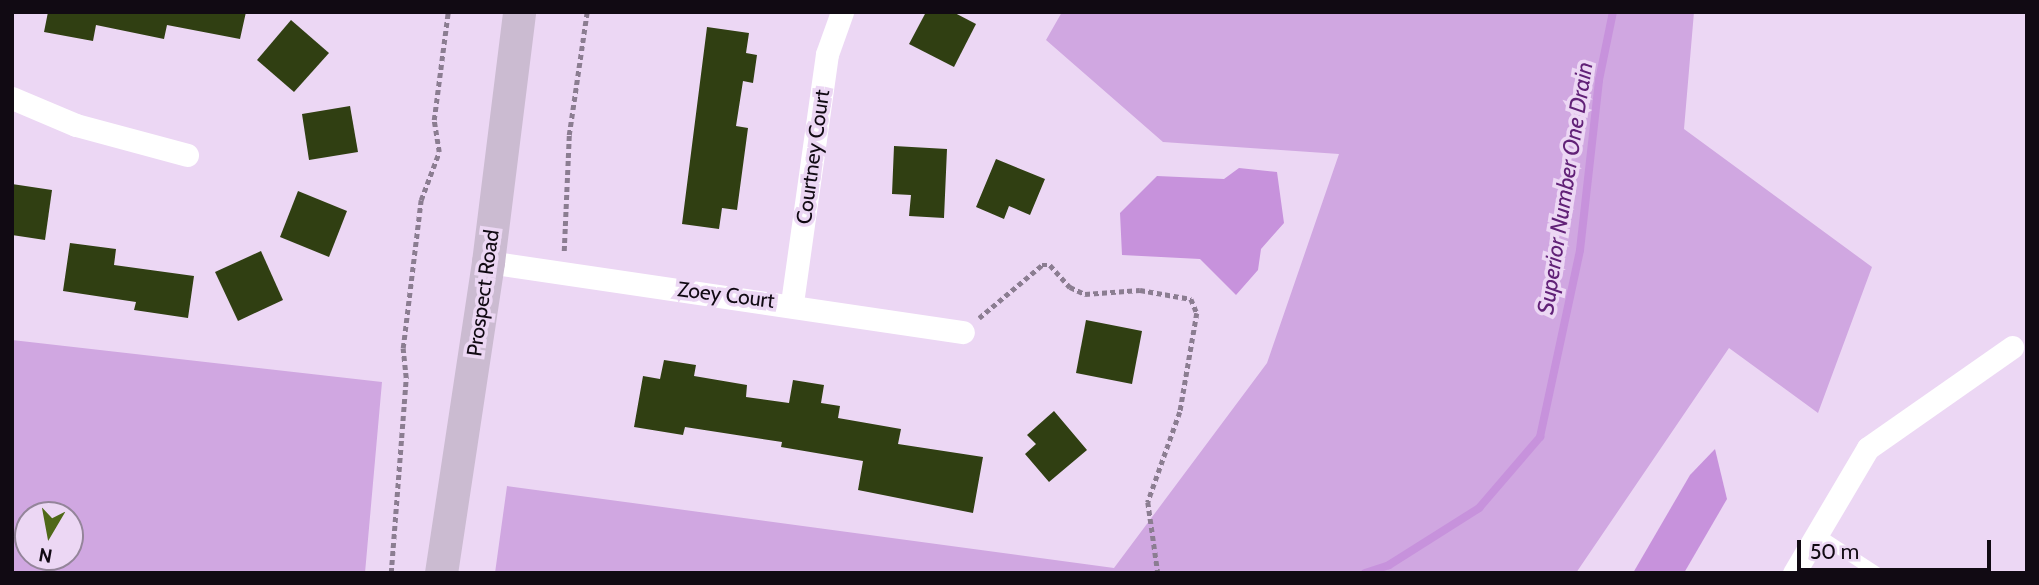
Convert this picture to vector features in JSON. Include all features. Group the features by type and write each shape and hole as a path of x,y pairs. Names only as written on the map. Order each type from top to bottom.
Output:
{"main road":[{"name":"Prospect Road","path":"441,573 488,262 519,12"}],"street":[{"name":"Courtney Court","path":"792,303 827,54 842,12"},
{"path":"12,98 76,125 187,155"},
{"name":"Zoey Court","path":"488,262 792,303 963,332"},
{"path":"1794,573 1868,448 2012,347"}],"lane":[{"path":"1817,534 1877,573"}],"path":[{"path":"391,573 406,379 403,348 421,200 439,152 434,120 448,12"},
{"path":"564,250 569,135 587,12"},
{"path":"963,332 1042,265 1050,265 1070,287 1085,294 1140,290 1191,299 1197,313 1180,412 1149,502 1158,571"}],"shaded area":[{"path":"1062,12 1694,12 1684,129 1872,267 1818,413 1729,348 1576,573 495,573 507,486 1114,568 1267,363 1339,154 1163,142 1046,40"},
{"path":"1239,168 1277,172 1284,223 1261,249 1258,270 1236,295 1200,259 1122,255 1120,213 1157,176 1224,179"},
{"path":"12,340 382,382 365,573 12,573"},
{"path":"1715,449 1727,499 1684,573 1633,573 1690,475"}],"building":[{"path":"48,12 246,12 240,39 167,25 164,39 96,25 93,41 44,32"},
{"path":"926,12 953,12 976,24 954,67 909,44"},
{"path":"291,20 329,53 294,92 257,60"},
{"path":"707,27 749,33 746,53 757,55 753,83 743,81 736,126 748,128 737,210 722,208 719,229 682,224"},
{"path":"350,106 358,152 309,160 302,114"},
{"path":"894,146 947,149 944,218 909,216 911,195 892,194"},
{"path":"996,159 1045,179 1030,215 1009,206 1004,219 976,207"},
{"path":"12,184 52,190 45,240 12,235"},
{"path":"298,191 347,211 329,257 280,237"},
{"path":"70,243 116,249 114,265 194,276 188,318 134,310 136,302 63,291"},
{"path":"261,251 283,300 238,321 215,272"},
{"path":"1086,320 1142,331 1132,384 1076,373"},
{"path":"664,360 696,365 694,376 747,385 746,397 789,403 793,380 824,385 821,403 840,406 838,418 901,429 898,444 983,457 973,513 858,490 863,461 781,447 782,442 685,427 683,435 634,427 643,376 660,379"},
{"path":"1054,411 1087,450 1049,482 1025,454 1036,444 1027,435"}],"waterway":[{"name":"Superior Number One Drain","path":"1365,573 1389,565 1479,508 1540,437 1580,250 1599,80 1613,12"}]}
